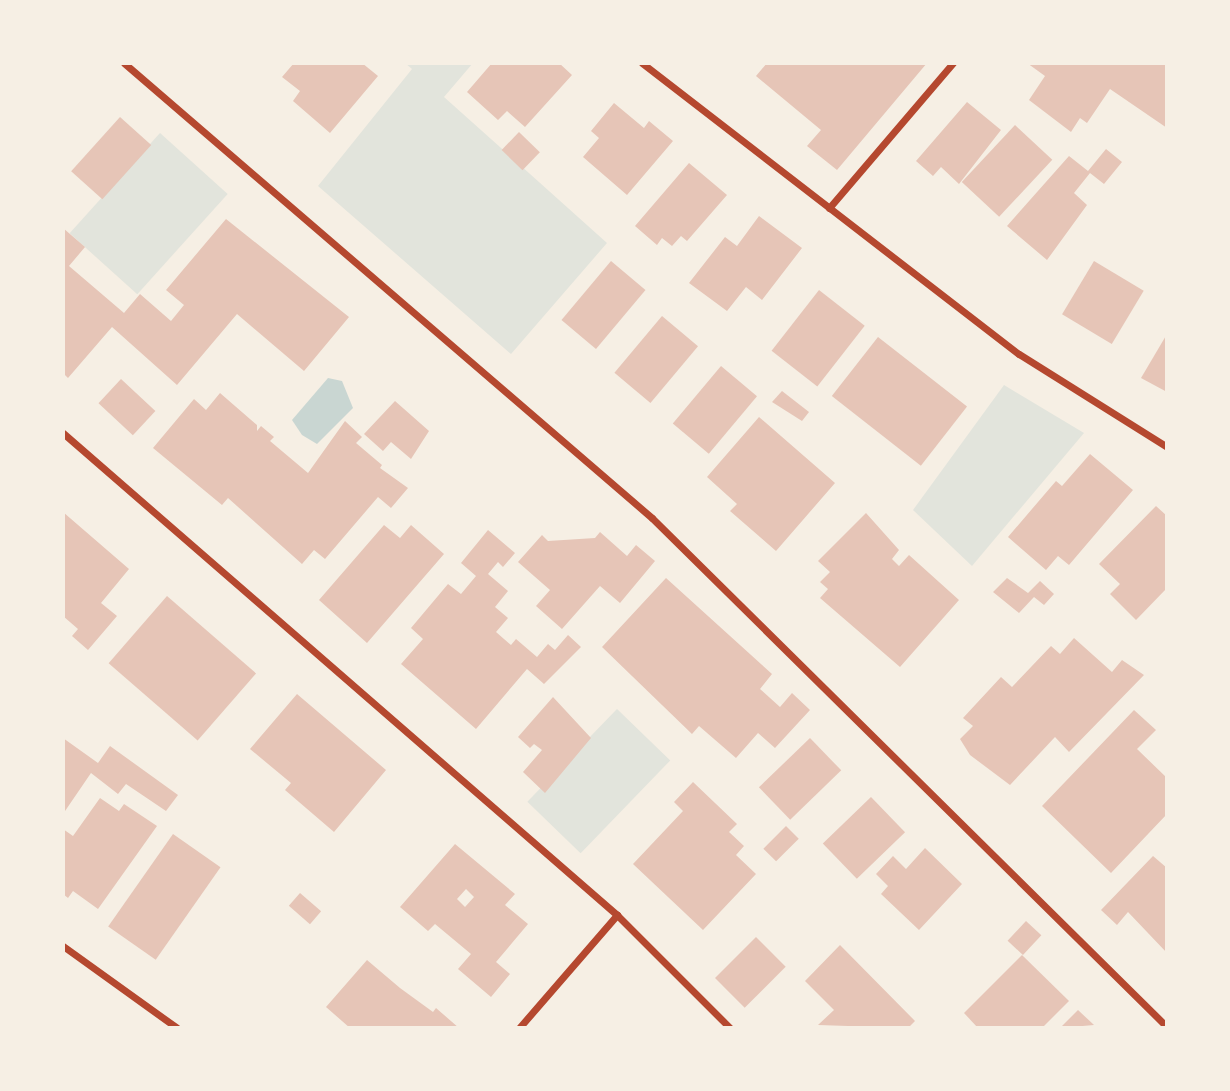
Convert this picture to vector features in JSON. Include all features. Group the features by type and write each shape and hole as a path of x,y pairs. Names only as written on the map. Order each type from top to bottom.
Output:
{"street":[{"path":"124,63 652,518 1167,1027"},
{"path":"642,63 1020,354 1167,447"},
{"path":"829,208 953,63"},
{"path":"63,433 617,915 730,1028"},
{"path":"519,1028 617,915"},
{"path":"63,946 177,1028"}],"shaded area":[{"path":"405,63 473,63 444,97 607,243 511,354 318,186 412,69"},
{"path":"160,133 228,194 137,294 70,233"},
{"path":"328,378 342,381 353,408 317,444 302,435 292,420"},
{"path":"1004,385 1084,433 972,566 913,510"},
{"path":"617,709 670,760 581,853 527,802"}],"building":[{"path":"294,63 362,63 378,76 330,133 293,101 300,91 282,77"},
{"path":"492,63 559,63 572,75 525,127 507,111 498,120 467,92"},
{"path":"767,63 927,63 837,170 807,146 821,130 756,76"},
{"path":"1027,63 1167,63 1167,128 1110,89 1087,123 1080,118 1071,132 1029,100 1045,76"},
{"path":"967,102 1001,130 959,184 941,167 933,176 916,161"},
{"path":"614,103 644,128 649,121 673,141 627,195 583,157 599,138 591,131"},
{"path":"120,117 151,145 102,199 71,171"},
{"path":"1015,125 1052,160 999,217 962,182"},
{"path":"519,132 540,152 522,170 502,150"},
{"path":"1106,149 1122,162 1104,184 1090,173 1074,193 1087,205 1047,260 1007,226 1069,156 1088,171"},
{"path":"689,163 727,195 687,241 681,236 672,246 662,238 657,245 635,226"},
{"path":"759,216 802,248 762,300 746,287 727,311 689,283 725,237 737,246"},
{"path":"226,219 349,317 304,371 237,314 177,385 112,327 68,378 63,373 63,228 85,247 69,266 124,313 140,294 171,321 184,305 166,290"},
{"path":"611,261 645,290 596,349 562,320"},
{"path":"1094,261 1144,291 1112,344 1062,314"},
{"path":"819,290 865,326 817,386 772,351"},
{"path":"662,316 698,346 650,403 614,373"},
{"path":"1167,334 1167,392 1141,378"},
{"path":"878,337 967,407 921,466 832,396"},
{"path":"721,366 757,396 709,454 673,423"},
{"path":"121,379 155,411 133,435 98,403"},
{"path":"782,391 809,412 802,421 772,402"},
{"path":"220,393 257,425 257,431 261,426 274,437 270,441 308,473 345,421 362,437 356,443 382,465 380,468 408,488 391,508 378,497 325,559 314,550 302,564 228,498 222,505 153,448 194,399 206,410"},
{"path":"395,401 429,431 411,459 391,442 383,451 364,434"},
{"path":"759,417 835,483 776,551 730,511 737,504 707,477"},
{"path":"1090,454 1133,490 1069,565 1058,556 1046,570 1008,537 1056,481 1062,486"},
{"path":"1156,506 1167,516 1167,588 1136,620 1110,594 1120,584 1099,564"},
{"path":"63,512 129,569 101,603 117,616 88,650 72,636 78,629 63,616"},
{"path":"866,513 899,550 892,559 899,566 909,555 959,600 900,667 820,598 828,589 820,582 830,572 818,561"},
{"path":"384,525 400,538 411,525 444,554 367,643 319,600"},
{"path":"488,530 515,553 503,567 498,562 488,574 508,591 495,607 508,618 496,632 511,645 516,639 537,657 548,644 555,650 568,635 581,647 544,684 527,669 476,729 401,664 423,639 411,628 448,584 461,594 476,576 461,563"},
{"path":"600,532 627,556 636,545 655,561 620,603 600,586 562,629 536,606 550,590 518,562 542,535 548,541 595,538"},
{"path":"666,578 772,674 760,689 780,707 792,693 810,710 775,748 758,733 736,758 699,726 692,734 602,647"},
{"path":"1007,578 1028,593 1040,581 1054,594 1044,605 1034,597 1019,613 993,592"},
{"path":"167,596 256,673 198,741 109,663"},
{"path":"1074,638 1112,672 1122,660 1144,675 1069,752 1055,737 1010,785 970,755 960,739 973,726 963,718 1001,677 1012,687 1051,646 1060,654"},
{"path":"297,694 386,770 334,832 285,790 291,783 250,749"},
{"path":"553,697 591,738 545,793 523,772 542,750 534,744 530,748 518,737"},
{"path":"1134,710 1156,730 1137,749 1167,778 1167,814 1111,873 1042,806"},
{"path":"63,738 98,763 110,746 178,795 166,811 126,784 118,794 91,773 63,814"},
{"path":"810,738 841,770 790,820 759,787"},
{"path":"693,782 737,824 729,832 744,846 736,855 756,874 703,930 633,864 683,811 674,802"},
{"path":"871,797 905,832 857,879 823,844"},
{"path":"100,798 119,811 124,804 157,826 98,909 73,891 68,898 63,894 63,829 73,836"},
{"path":"786,826 799,839 776,861 763,849"},
{"path":"173,834 221,867 156,960 108,927"},
{"path":"455,844 515,894 505,905 528,924 496,962 510,974 491,997 458,969 471,954 435,924 428,931 400,907","holes":["466,889 474,897 465,907 457,899"]},
{"path":"925,848 962,884 919,930 881,894 888,886 876,874 893,856 906,869"},
{"path":"1153,856 1167,868 1167,953 1128,912 1117,925 1101,910"},
{"path":"300,893 321,911 310,924 289,906"},
{"path":"1026,921 1041,935 1023,955 1008,941"},
{"path":"756,937 786,967 745,1008 715,978"},
{"path":"840,945 915,1021 908,1028 818,1025 834,1010 805,981"},
{"path":"1022,955 1069,1001 1042,1028 978,1028 964,1013"},
{"path":"367,960 400,988 433,1012 436,1008 459,1028 350,1028 326,1007"},
{"path":"1078,1010 1094,1025 1060,1028"}]}
